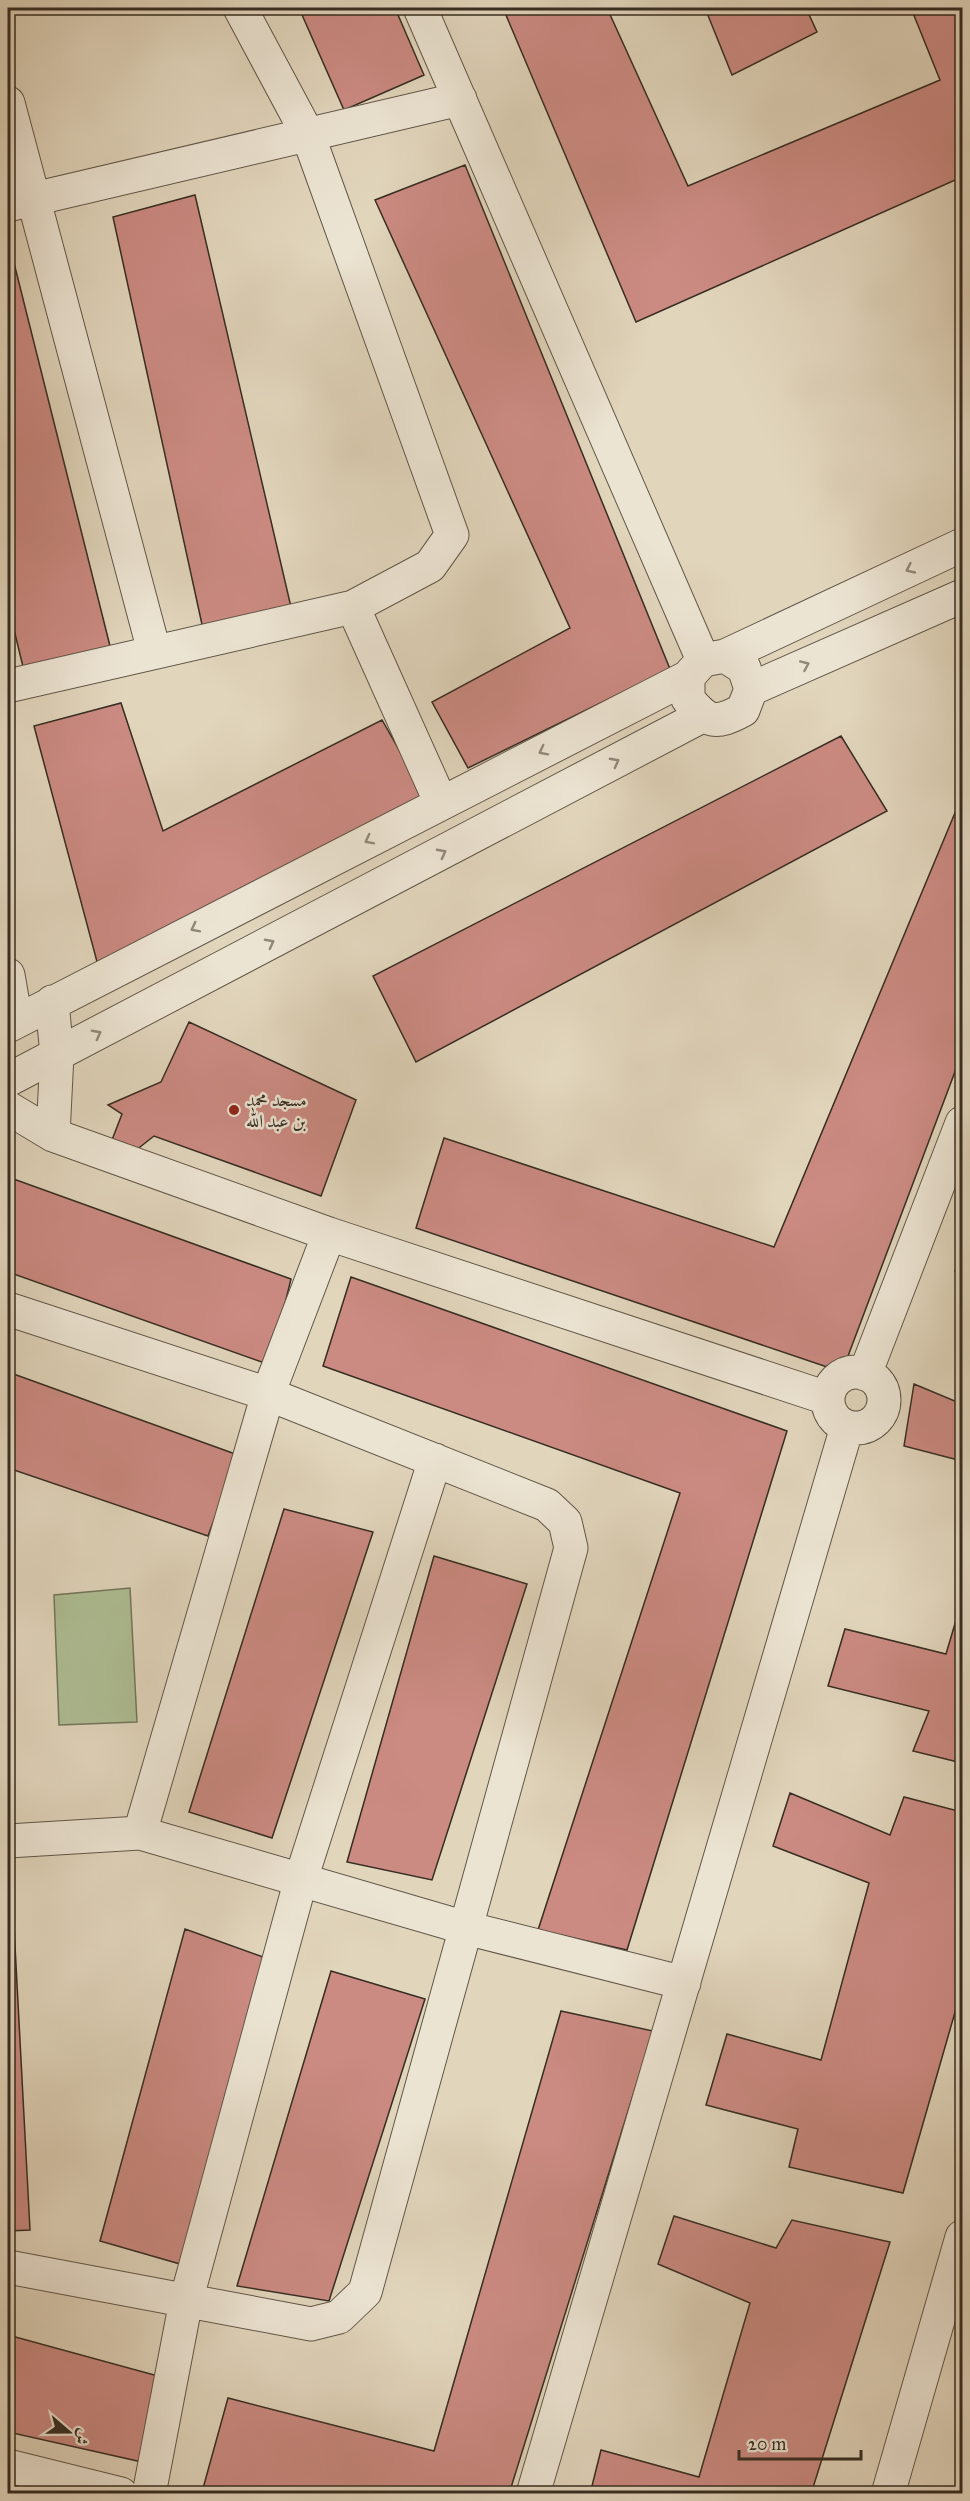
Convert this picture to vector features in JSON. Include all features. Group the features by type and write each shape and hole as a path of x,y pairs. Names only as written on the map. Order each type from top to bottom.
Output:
{"street":[{"path":"8,686 352,607 430,567 452,535 308,135 240,8"},
{"path":"420,8 705,664 688,699 702,716"},
{"path":"21,202 459,99"},
{"path":"8,103 21,202 154,651"},
{"path":"8,975 12,1023 441,803 705,664 963,544"},
{"path":"751,689 963,597"},
{"path":"352,607 441,803"},
{"path":"8,1080 702,716 724,720 743,710 751,689 744,668 705,664"},
{"path":"52,1002 57,1055 53,1135"},
{"path":"8,1108 53,1135 329,1234 827,1398"},
{"path":"865,1374 963,1124"},
{"path":"140,1833 268,1394 329,1234"},
{"path":"8,1309 268,1394 547,1505 565,1522 571,1548 365,2292 339,2317 311,2324 8,2267"},
{"path":"852,1372 865,1374 875,1380 882,1390 884,1403 880,1415 871,1424 860,1429 847,1427 836,1421 829,1411 827,1398 832,1386 840,1377 852,1372"},
{"path":"533,2493 847,1427"},
{"path":"149,2493 186,2301 301,1879 435,1460"},
{"path":"8,1840 140,1833 466,1928 684,1983"},
{"path":"888,2493 963,2237"},
{"path":"8,2466 121,2493"}],"green space":[{"path":"130,1588 137,1722 59,1725 54,1595"}],"building":[{"path":"299,8 395,8 424,75 344,110"},
{"path":"503,8 607,8 688,186 940,80 911,8 962,8 962,177 636,322"},
{"path":"705,8 806,8 817,32 732,75"},
{"path":"465,165 670,669 468,768 432,702 570,628 375,200"},
{"path":"195,195 291,607 203,629 113,217"},
{"path":"8,239 112,654 26,679 8,605"},
{"path":"121,703 163,831 382,720 430,804 100,973 34,726"},
{"path":"841,736 887,811 416,1062 373,976"},
{"path":"962,796 962,1053 842,1372 416,1228 444,1138 774,1247"},
{"name":"مسجد محمد بن عبد الله","path":"189,1022 356,1100 321,1196 154,1136 135,1151 110,1145 122,1114 108,1105 161,1082"},
{"path":"8,1177 291,1279 270,1365 8,1272"},
{"path":"962,1245 962,1273 955,1271"},
{"path":"351,1277 787,1431 627,1950 538,1930 680,1493 323,1366"},
{"path":"8,1372 238,1455 208,1536 8,1468"},
{"path":"914,1384 962,1404 962,1461 904,1446"},
{"path":"284,1509 373,1532 272,1838 189,1812"},
{"path":"434,1556 527,1584 432,1880 347,1862"},
{"path":"962,1600 962,1763 913,1751 929,1711 828,1686 845,1629 946,1654"},
{"path":"790,1793 890,1835 904,1797 962,1812 962,1988 903,2193 789,2167 798,2129 706,2105 727,2034 821,2060 869,1883 773,1846"},
{"path":"8,1908 13,1908 30,2230 8,2231"},
{"path":"185,1929 277,1962 187,2266 100,2241"},
{"path":"331,1971 425,1999 329,2301 237,2286"},
{"path":"561,2011 653,2031 509,2494 202,2492 228,2398 434,2451"},
{"path":"674,2216 776,2248 792,2220 890,2242 811,2494 590,2494 601,2450 699,2477 750,2303 658,2264"},
{"path":"8,2335 169,2379 151,2464 8,2432"}],"place":[{"name":"مسجد محمد بن عبد الله","path":"234,1110"}]}
